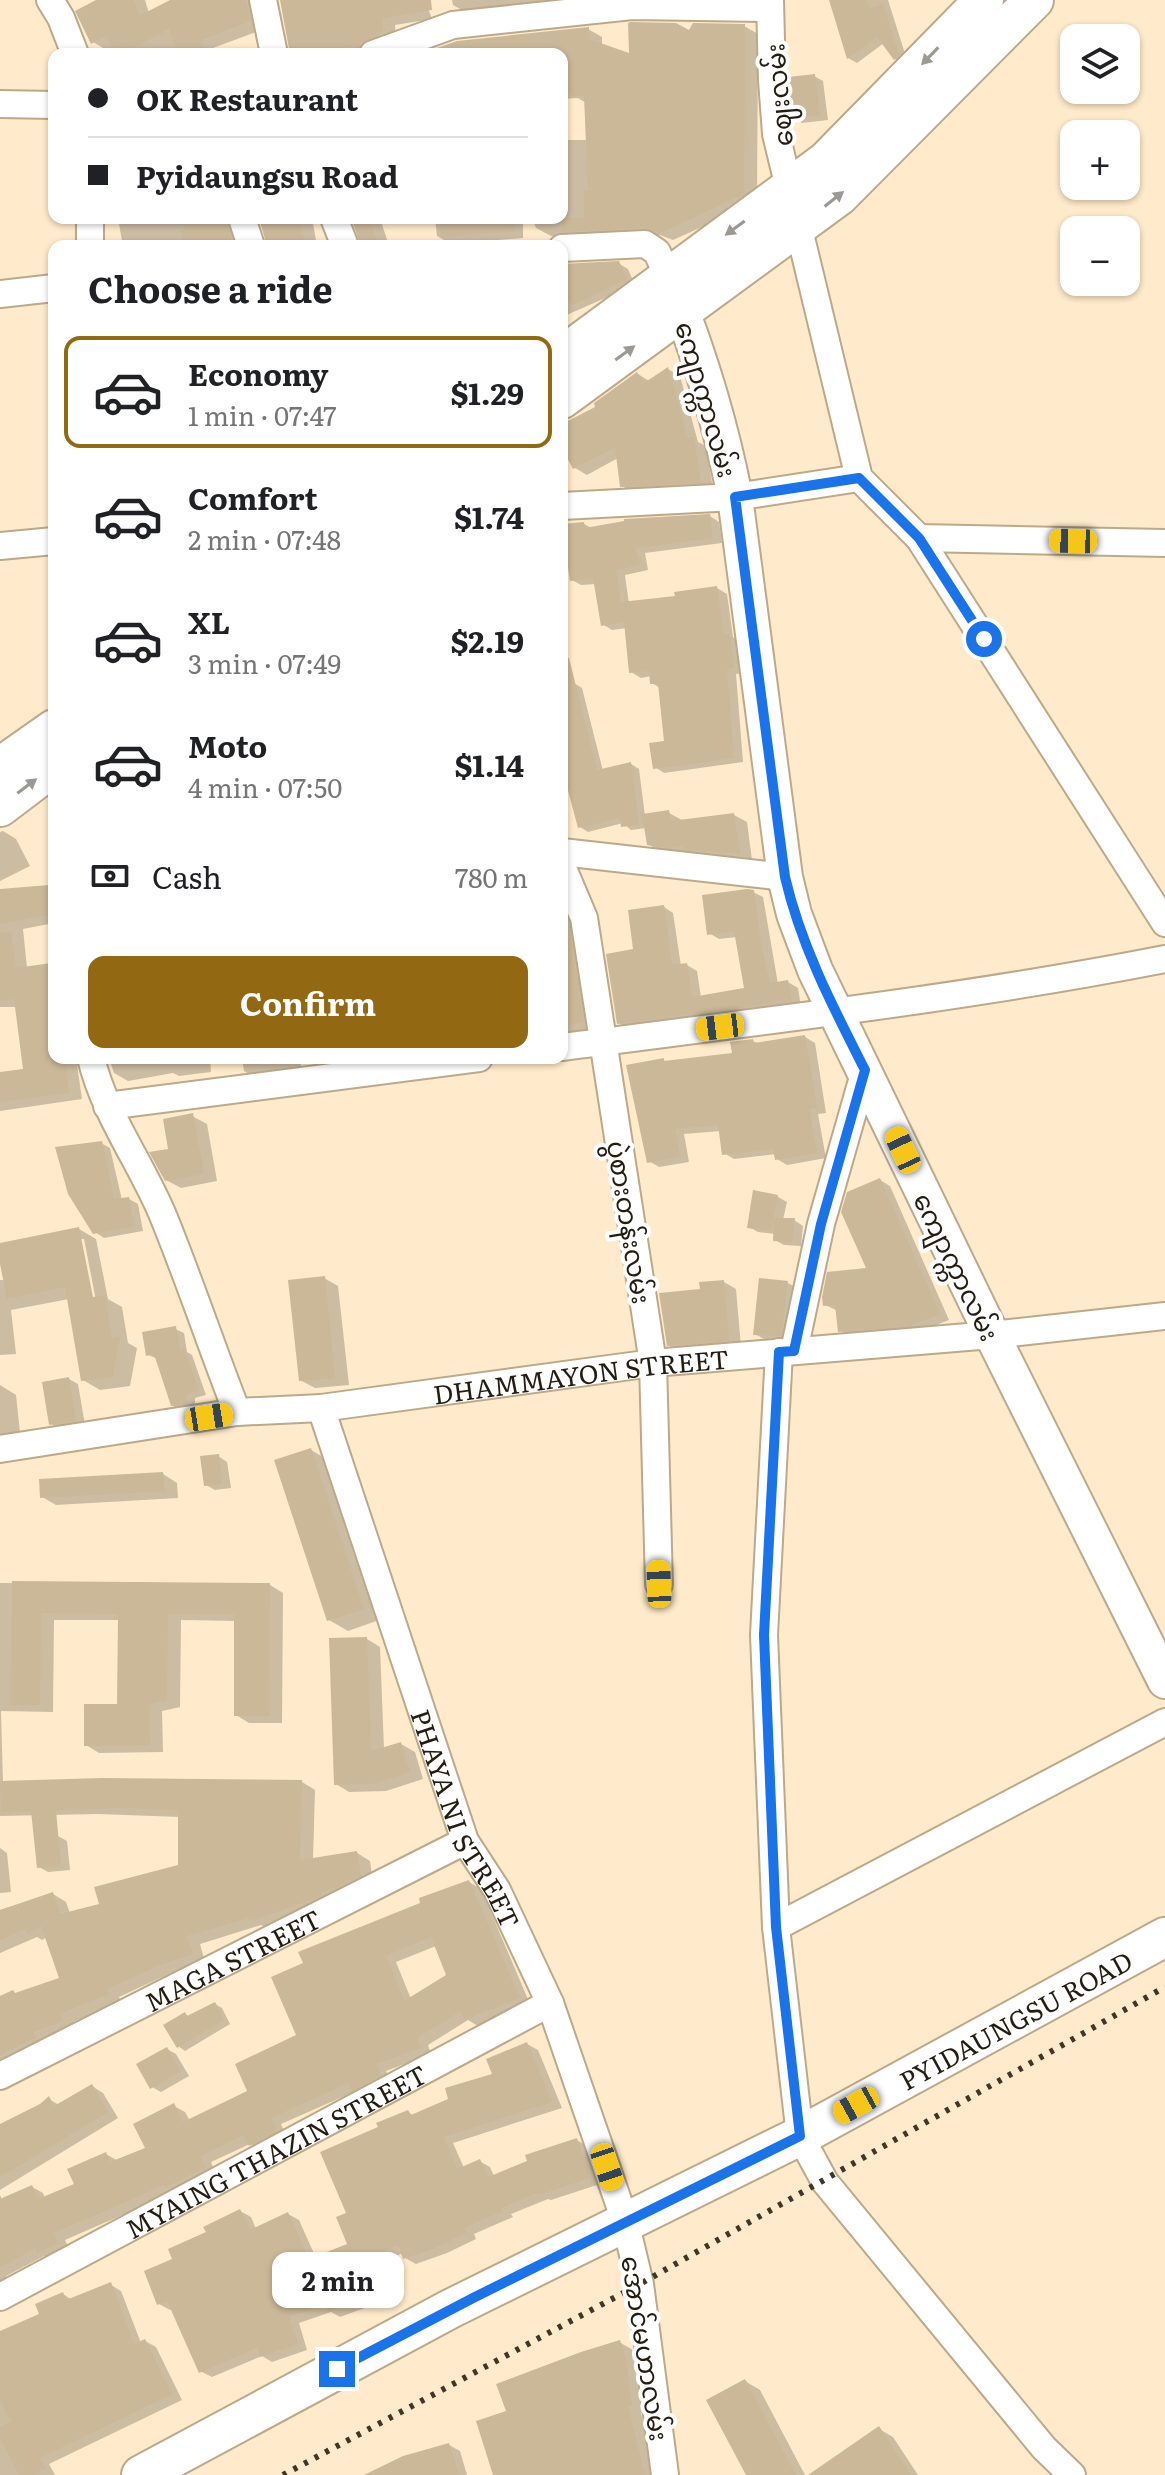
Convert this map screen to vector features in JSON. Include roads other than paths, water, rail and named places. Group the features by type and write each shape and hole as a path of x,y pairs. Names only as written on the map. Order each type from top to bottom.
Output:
{"highway":[{"path":"568,393 789,189 826,161 859,130 984,0"},
{"path":"568,353 799,225 839,196 1034,0"},
{"path":"0,767 48,733"},
{"path":"0,807 48,771"},
{"name":"PYIDAUNGSU ROAD","path":"141,2475 450,2309 800,2136 1165,1937"}],"main road":[{"name":"ကျောက္ကာလမ်း","path":"675,294 711,396 735,497 785,877 794,914 815,970 992,1335 1165,1681"}],"street":[{"path":"50,0 73,48"},
{"path":"263,0 273,48"},
{"path":"390,48 453,25 632,6 770,4"},
{"name":"ဈေးလမ်း","path":"770,4 776,134 859,478"},
{"path":"0,104 48,105"},
{"path":"568,248 645,244 657,252 675,294"},
{"path":"0,294 48,289"},
{"path":"568,506 735,497 859,478 919,538 1165,923"},
{"path":"919,538 1165,543"},
{"path":"0,546 48,542"},
{"path":"568,853 785,877"},
{"name":"ပွဲစားတန်းလမ်း","path":"568,880 584,918 653,1363 659,1584"},
{"path":"568,1046 836,1013 1165,959"},
{"path":"92,1064 96,1082 107,1106 164,1217 237,1412"},
{"path":"107,1106 432,1064"},
{"path":"865,1070 786,1352 764,1635 776,1927 800,2136 825,2182 1044,2448 1072,2475"},
{"name":"DHAMMAYON STREET","path":"0,1449 237,1412 321,1408 653,1363 992,1335 1165,1316"},
{"name":"PHAYA NI STREET","path":"321,1408 465,1841 497,1890 550,2003 625,2221"},
{"path":"776,1927 1165,1722"},
{"name":"MAGA STREET","path":"0,2076 465,1841"},
{"name":"MYAING THAZIN STREET","path":"0,2297 550,2003"},
{"name":"အောင်မဟာလမ်း","path":"625,2221 640,2284 665,2475"}],"railway":[{"path":"283,2475 640,2284 1165,1987"}]}
